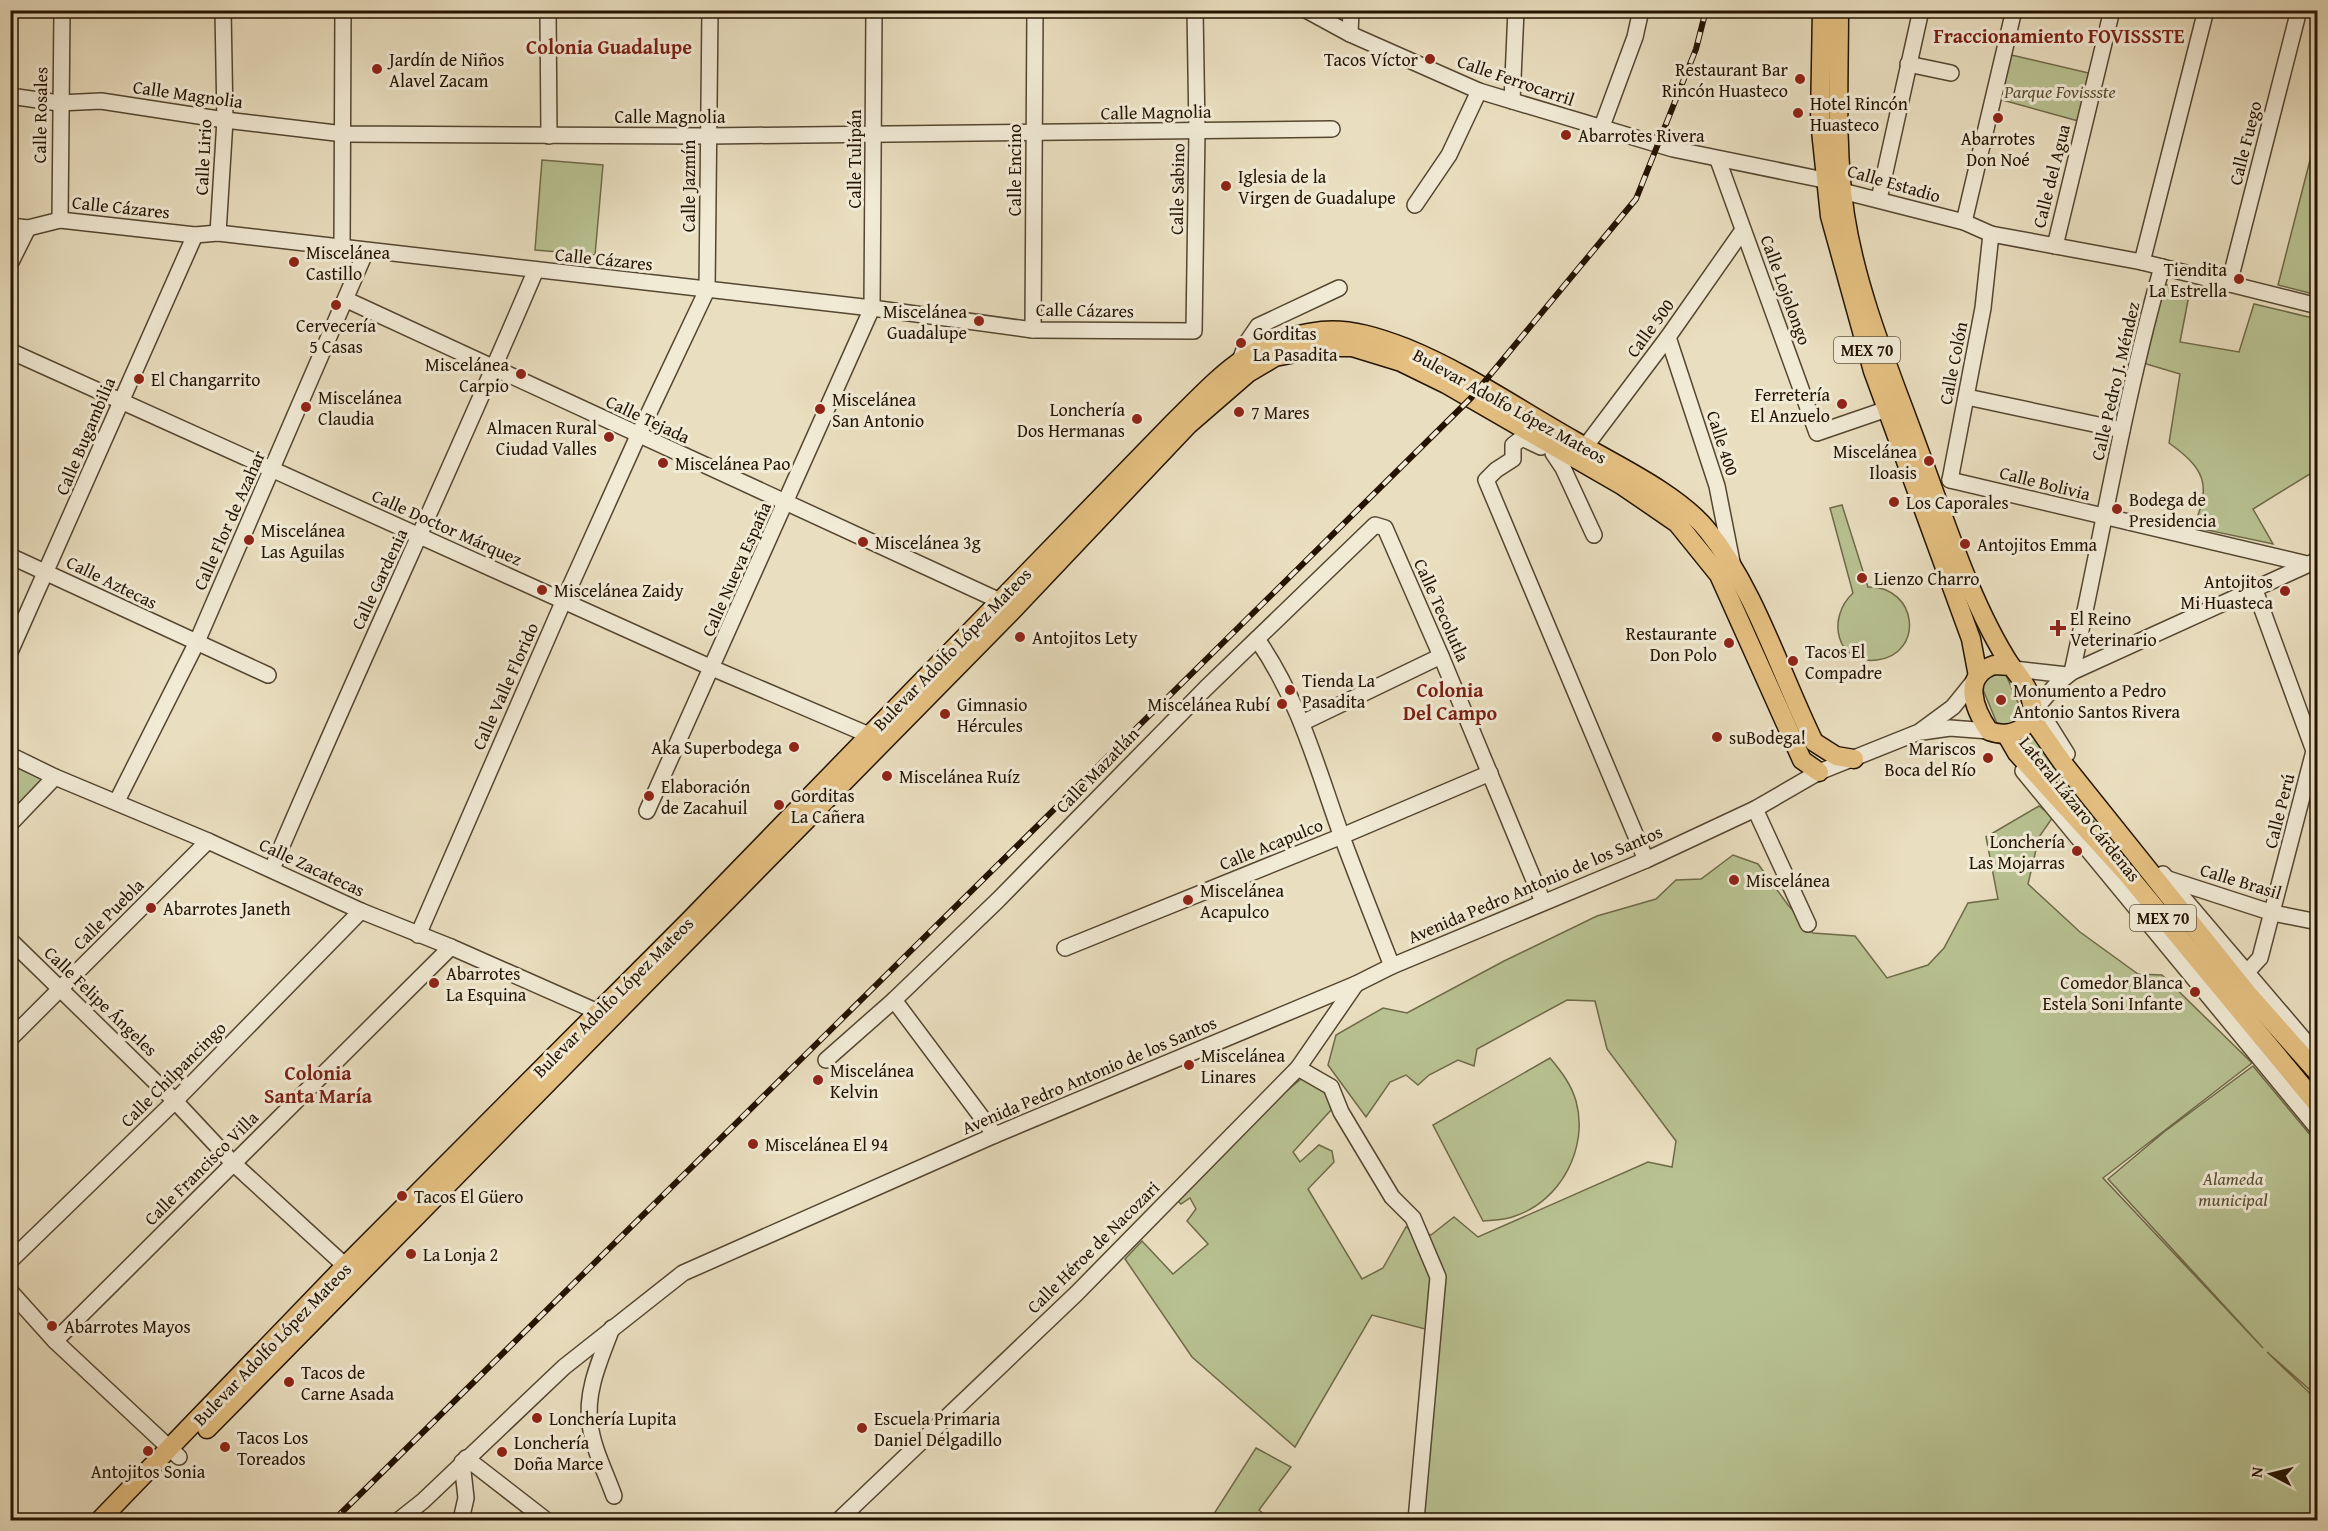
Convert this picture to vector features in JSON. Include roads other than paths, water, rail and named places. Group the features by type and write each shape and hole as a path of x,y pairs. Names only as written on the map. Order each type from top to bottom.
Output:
{"main road":[{"name":"MEX 70","path":"1821,10 1820,121 1824,180 1830,216 1849,290 1887,408 1971,639 1976,679 1972,690 1977,710 2128,875 2318,1105"},
{"name":"MEX 70","path":"1839,10 1838,112 1842,191 1857,268 1933,488 1991,633 2028,690 2034,712 2062,762 2155,872 2247,993 2318,1072"},
{"name":"Bulevar Adolfo López Mateos","path":"598,1019 869,735 1005,606 1172,424 1241,358 1260,348 1293,336 1324,331 1354,333 1382,339 1442,365 1585,447 1685,508 1707,529 1732,562 1814,742 1836,756 1854,759"},
{"name":"Bulevar Adolfo López Mateos","path":"100,1521 175,1453 1005,606 1188,425 1248,373 1275,357 1326,347 1352,347 1378,353 1446,384 1555,451 1623,486 1677,523 1719,575 1802,760 1820,772"},
{"path":"1976,679 1982,671 1994,665 2013,668"},
{"path":"1997,733 2018,731 2034,712"},
{"path":"2128,875 2155,872"},
{"name":"Bulevar Adolfo López Mateos","path":"117,1521 175,1453"}],"street":[{"name":"Calle Rosales","path":"60,220 59,103 62,10"},
{"name":"Calle Lirio","path":"218,233 225,120 223,10"},
{"path":"342,247 343,10"},
{"path":"548,10 549,136"},
{"name":"Calle Jazmín","path":"707,290 710,10"},
{"name":"Calle Tulipán","path":"872,308 874,10"},
{"name":"Calle Encino","path":"1033,330 1035,10"},
{"name":"Calle Sabino","path":"1194,331 1197,131 1195,10"},
{"name":"Calle Ferrocarril","path":"1306,10 1350,34 1479,91 1601,129"},
{"path":"1350,34 1352,10"},
{"path":"1512,101 1516,10"},
{"path":"1601,129 1635,37 1641,10"},
{"path":"1878,199 1921,10"},
{"path":"1964,222 2014,10"},
{"name":"Calle del Agua","path":"2055,246 2112,10"},
{"path":"2206,10 2142,262 2318,306"},
{"name":"Calle Fuego","path":"2229,284 2299,10"},
{"path":"1908,64 1951,73"},
{"path":"1415,205 1449,155 1479,91"},
{"name":"Calle Magnolia","path":"10,96 59,103 101,101 225,120 344,134 708,136 1332,129"},
{"name":"Calle Estadio","path":"1601,129 1718,160 1824,180 1842,191 1964,222 1991,234 2142,262"},
{"name":"Calle Lojolongo","path":"1718,160 1817,433 1887,408"},
{"name":"Calle Cázares","path":"10,226 28,228 60,220 195,235 218,233 535,272 872,308 1033,330 1194,331"},
{"path":"10,264 28,228"},
{"name":"Calle 500","path":"1585,447 1668,338 1743,230"},
{"name":"Calle Colón","path":"1950,480 1983,308 1991,234"},
{"name":"Calle Bugambilia","path":"10,652 48,573 195,235"},
{"name":"Calle Flor de Azahar","path":"117,801 196,644 347,300 366,251"},
{"name":"Calle Pedro J. Méndez","path":"2069,673 2106,518 2122,430 2145,327 2162,267"},
{"name":"Calle Gardenia","path":"272,869 339,710 420,537 535,272"},
{"path":"1241,358 1247,342 1258,326 1339,288"},
{"name":"Calle Valle Florido","path":"418,935 564,600 707,290"},
{"name":"Calle Tejada","path":"347,300 1005,606"},
{"name":"Calle Nueva España","path":"647,811 787,504 872,308"},
{"name":"Calle 400","path":"1668,338 1717,486 1732,562"},
{"name":"Calle Doctor Márquez","path":"10,351 712,668 869,735"},
{"path":"1967,397 2122,430"},
{"path":"1594,535 1555,451 1522,438 1514,445 1513,459 1486,480 1646,860"},
{"path":"1933,488 1950,480"},
{"name":"Calle Bolivia","path":"1950,480 2106,518 2312,562"},
{"name":"Calle Tecolutla","path":"1257,639 1375,525 1385,528 1441,656 1542,902"},
{"name":"Calle Aztecas","path":"10,556 196,644 268,675"},
{"path":"2034,712 2069,673 2312,562"},
{"name":"Calle Perú","path":"2247,972 2260,958 2316,752 2255,590"},
{"path":"1257,639 1270,658 1304,722 1342,836 1392,966"},
{"name":"Calle Mazatlán","path":"894,1000 998,900 1113,780 1257,639"},
{"path":"1304,722 1441,656"},
{"path":"2013,668 2069,673"},
{"path":"1920,732 1953,707 1976,679"},
{"name":"Lateral Lázaro Cárdenas","path":"2034,712 2155,872 2247,972 2318,1056"},
{"path":"1920,732 1950,728 1997,733"},
{"name":"Avenida Pedro Antonio de los Santos","path":"399,1521 423,1501 564,1366 683,1273 996,1135 1356,984 1392,966 1542,902 1646,860 1755,809 1820,772 1920,732"},
{"name":"Lateral Lázaro Cárdenas","path":"1997,733 2026,775 2318,1129"},
{"name":"Calle Zacatecas","path":"10,755 55,777 117,801 272,869 361,911 451,947 598,1019"},
{"name":"Calle Acapulco","path":"1065,948 1342,836 1490,773"},
{"path":"10,824 55,777"},
{"path":"1755,809 1808,924"},
{"name":"Calle Puebla","path":"10,1039 208,841"},
{"name":"Calle Brasil","path":"2155,872 2273,913 2318,922"},
{"name":"Calle Chilpancingo","path":"10,1261 175,1101 361,911"},
{"name":"Calle Felipe Ángeles","path":"10,940 175,1101 233,1163 352,1272"},
{"name":"Calle Francisco Villa","path":"55,1341 451,947"},
{"name":"Calle Héroe de Nacozari","path":"839,1521 1077,1293 1298,1068 1356,984"},
{"path":"826,1060 894,1000 996,1135"},
{"path":"1298,1068 1331,1087 1341,1112 1392,1197 1413,1218 1438,1277 1416,1521"},
{"path":"10,1291 55,1341 175,1453"},
{"path":"612,1328 590,1397 590,1424 614,1496"},
{"path":"461,1521 466,1498 464,1460"},
{"path":"464,1460 546,1521"}],"railway":[{"path":"334,1520 1471,398 1636,199 1696,49 1706,10"}],"place":[{"name":"Tacos Víctor","path":"1430,59"},
{"name":"Jardín de Niños Alavel Zacam","path":"377,69"},
{"name":"Restaurant Bar Rincón Huasteco","path":"1800,79"},
{"name":"Hotel Rincón Huasteco","path":"1798,113"},
{"name":"Abarrotes Don Noé","path":"1998,118"},
{"name":"Abarrotes Rivera","path":"1566,135"},
{"name":"Iglesia de la Virgen de Guadalupe","path":"1226,186"},
{"name":"Miscelánea Castillo","path":"294,262"},
{"name":"Tiendita La Estrella","path":"2239,279"},
{"name":"Cervecería 5 Casas","path":"336,305"},
{"name":"Miscelánea Guadalupe","path":"979,321"},
{"name":"Gorditas La Pasadita","path":"1241,343"},
{"name":"Miscelánea Carpio","path":"521,374"},
{"name":"El Changarrito","path":"139,379"},
{"name":"Ferretería El Anzuelo","path":"1842,404"},
{"name":"Miscelánea Claudia","path":"306,407"},
{"name":"Miscelánea San Antonio","path":"820,409"},
{"name":"7 Mares","path":"1239,412"},
{"name":"Lonchería Dos Hermanas","path":"1137,419"},
{"name":"Almacen Rural Ciudad Valles","path":"609,437"},
{"name":"Miscelánea Iloasis","path":"1929,461"},
{"name":"Miscelánea Pao","path":"663,463"},
{"name":"Los Caporales","path":"1894,502"},
{"name":"Bodega de Presidencia","path":"2117,509"},
{"name":"Miscelánea Las Aguilas","path":"249,540"},
{"name":"Miscelánea 3g","path":"863,542"},
{"name":"Antojitos Emma","path":"1965,544"},
{"name":"Lienzo Charro","path":"1862,578"},
{"name":"Miscelánea Zaidy","path":"542,590"},
{"name":"Antojitos Mi Huasteca","path":"2285,591"},
{"name":"El Reino Veterinario","path":"2058,628"},
{"name":"Antojitos Lety","path":"1020,637"},
{"name":"Restaurante Don Polo","path":"1729,643"},
{"name":"Tacos El Compadre","path":"1793,661"},
{"name":"Tienda La Pasadita","path":"1290,690"},
{"name":"Monumento a Pedro Antonio Santos Rivera","path":"2001,700"},
{"name":"Miscelánea Rubí","path":"1282,704"},
{"name":"Gimnasio Hércules","path":"945,714"},
{"name":"suBodega!","path":"1717,737"},
{"name":"Aka Superbodega","path":"794,747"},
{"name":"Mariscos Boca del Río","path":"1988,758"},
{"name":"Miscelánea Ruíz","path":"887,776"},
{"name":"Elaboración de Zacahuil","path":"649,796"},
{"name":"Gorditas La Cañera","path":"779,805"},
{"name":"Lonchería Las Mojarras","path":"2077,851"},
{"name":"Miscelánea","path":"1734,880"},
{"name":"Miscelánea Acapulco","path":"1188,900"},
{"name":"Abarrotes Janeth","path":"151,908"},
{"name":"Abarrotes La Esquina","path":"434,983"},
{"name":"Comedor Blanca Estela Soni Infante","path":"2195,992"},
{"name":"Miscelánea Linares","path":"1189,1065"},
{"name":"Miscelánea Kelvin","path":"818,1080"},
{"name":"Miscelánea El 94","path":"753,1144"},
{"name":"Tacos El Güero","path":"402,1196"},
{"name":"La Lonja 2","path":"411,1254"},
{"name":"Abarrotes Mayos","path":"52,1326"},
{"name":"Tacos de Carne Asada","path":"289,1382"},
{"name":"Lonchería Lupita","path":"537,1418"},
{"name":"Escuela Primaria Daniel Delgadillo","path":"862,1428"},
{"name":"Tacos Los Toreados","path":"225,1447"},
{"name":"Antojitos Sonia","path":"148,1451"},
{"name":"Lonchería Doña Marce","path":"502,1452"}],"district":[{"name":"Fraccionamiento FOVISSSTE","path":"2059,35"},
{"name":"Colonia Guadalupe","path":"609,46"},
{"name":"Colonia Del Campo","path":"1450,700"},
{"name":"Colonia Santa María","path":"318,1084"}],"park label":[{"name":"Parque Fovissste","path":"2060,91"},
{"name":"Alameda municipal","path":"2233,1188"}]}
